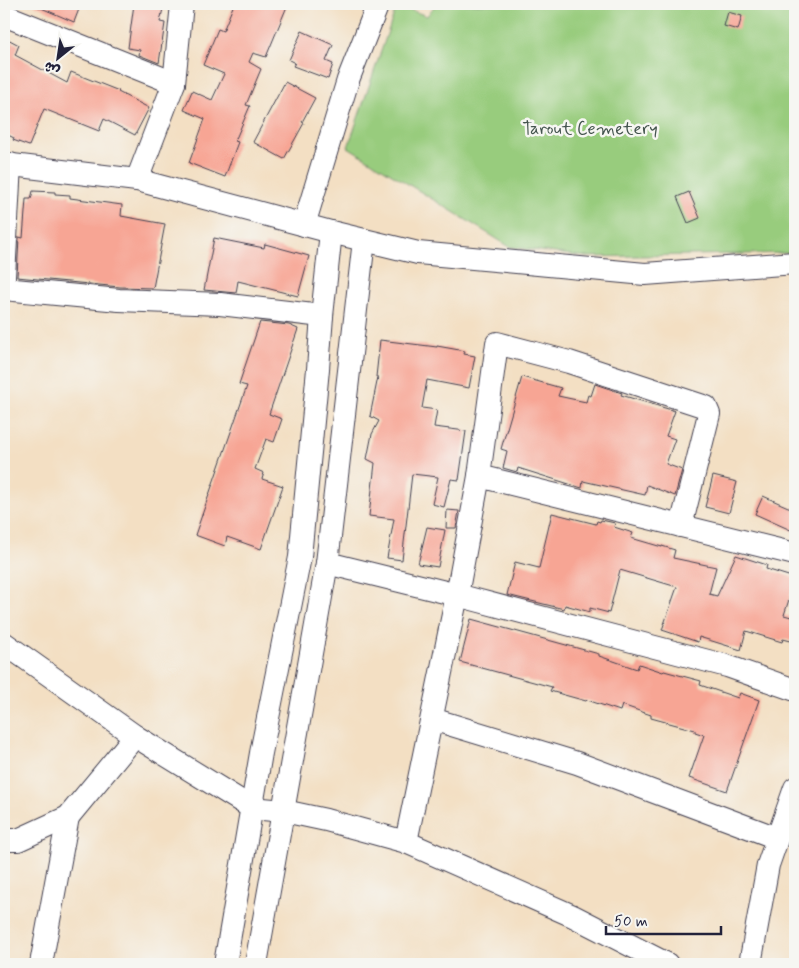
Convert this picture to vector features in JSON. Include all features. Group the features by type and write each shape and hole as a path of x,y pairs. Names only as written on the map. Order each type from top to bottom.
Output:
{"street":[{"path":"137,180 174,83 182,4"},
{"path":"304,225 348,80 378,4"},
{"path":"4,15 174,83"},
{"path":"4,277 7,164 137,180 304,225 418,253 645,274 795,264"},
{"path":"225,964 260,753 300,557 331,232"},
{"path":"256,964 327,563 364,240"},
{"path":"4,289 120,300 220,304 322,316"},
{"path":"406,842 458,595 479,476 496,343 569,362 706,407 709,414 681,526"},
{"path":"479,476 795,554"},
{"path":"327,563 458,595 727,666 795,690"},
{"path":"4,643 135,736 252,808 284,811 326,820 406,842 573,916 667,964"},
{"path":"432,719 577,763 778,838"},
{"path":"4,840 18,840 68,817 135,736"},
{"path":"750,964 768,865 795,788"},
{"path":"41,964 68,817"}],"green space":[{"name":"Tarout Cemetery","path":"436,4 795,4 795,253 586,257 510,247 348,147 397,5 427,16"}],"building":[{"path":"32,4 81,4 74,22"},
{"path":"134,4 164,4 160,22 165,23 159,63 139,55 140,50 128,48"},
{"path":"234,4 288,4 266,57 253,53 249,62 261,69 246,105 250,106 235,141 238,142 225,177 189,163 205,119 184,110 192,91 212,100 224,74 203,65 218,29 223,31"},
{"path":"728,12 742,16 738,30 724,26"},
{"path":"302,31 333,45 326,61 333,64 328,79 293,66 295,63 289,60"},
{"path":"4,37 19,45 15,55 67,83 71,72 119,91 149,108 135,135 104,119 99,131 44,109 29,146 13,140 14,138 4,133"},
{"path":"285,82 315,98 302,122 304,123 284,159 253,142"},
{"path":"33,191 55,192 55,194 70,195 70,198 122,205 121,216 165,224 153,288 120,287 17,277 19,237 23,238 26,199 31,199"},
{"path":"689,192 700,218 688,223 677,197"},
{"path":"214,238 264,248 265,244 309,256 298,296 238,281 236,293 204,290"},
{"path":"260,322 289,325 298,329 269,414 282,419 274,442 266,439 255,469 264,473 262,479 283,486 261,549 227,537 225,546 195,535 247,386 239,384"},
{"path":"380,340 437,346 465,351 464,354 475,356 469,388 427,380 422,408 437,410 434,427 466,431 459,480 451,479 444,507 432,504 438,477 412,474 402,560 387,558 394,519 369,516 375,463 367,459 372,434 379,421 370,416 378,377 376,377"},
{"path":"522,377 561,388 558,396 586,402 588,395 591,396 595,384 622,393 621,395 675,411 666,436 675,439 666,464 682,470 675,496 647,485 645,495 583,481 582,488 518,468 517,472 503,468 507,451 501,449"},
{"path":"713,476 737,482 729,513 705,507"},
{"path":"763,496 795,510 795,532 755,514"},
{"path":"447,510 459,511 456,528 446,528"},
{"path":"552,513 596,524 597,521 600,522 601,520 615,523 614,527 633,533 631,538 675,550 673,558 716,567 709,594 717,596 736,555 767,565 766,569 795,578 784,615 795,618 795,642 783,639 782,642 746,631 741,650 699,637 698,642 662,630 677,587 620,570 609,613 590,608 590,612 565,605 564,609 507,595 515,562 539,568"},
{"path":"427,527 445,530 438,567 418,564"},
{"path":"471,619 599,654 599,656 637,669 639,664 701,681 700,685 738,698 740,693 759,700 727,791 689,778 704,735 695,732 695,730 651,718 651,715 622,705 620,711 587,700 550,691 552,687 460,662"}]}
